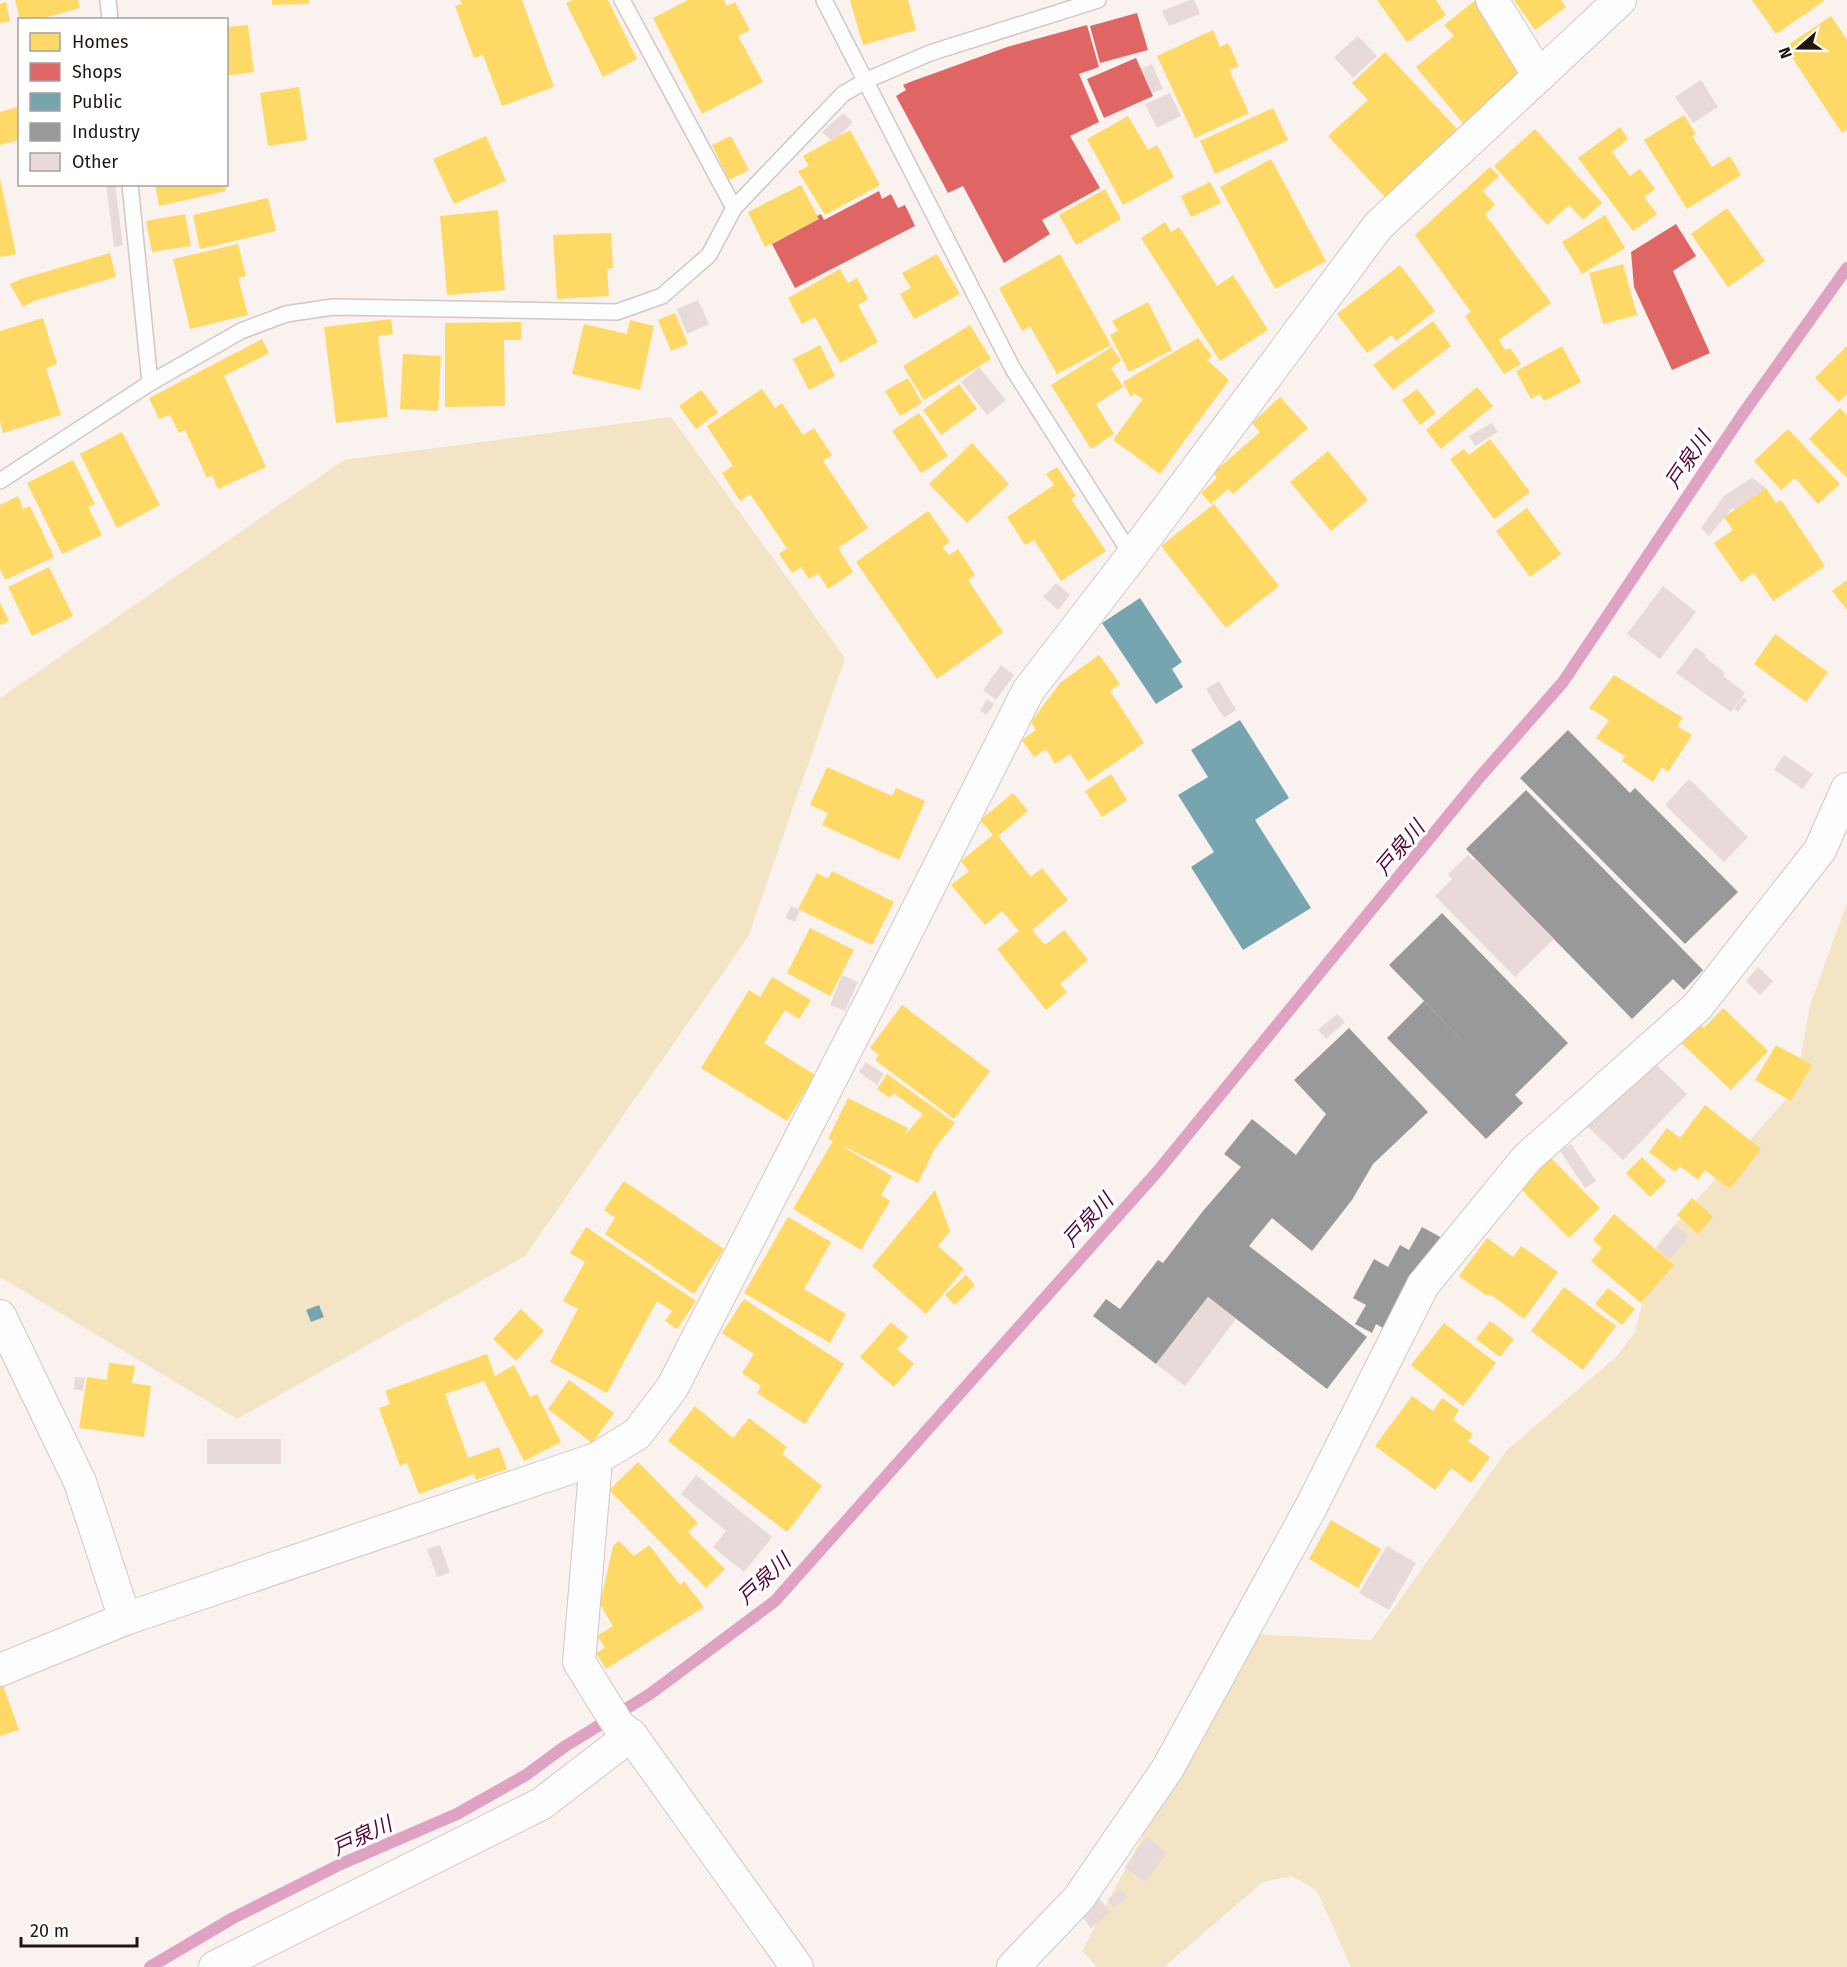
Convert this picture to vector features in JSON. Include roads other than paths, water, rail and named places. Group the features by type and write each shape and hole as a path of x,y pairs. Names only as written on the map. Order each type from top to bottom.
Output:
{"street":[{"path":"1492,0 1539,76"},
{"path":"0,1670 125,1619 596,1459 637,1434 672,1389 1028,691 1132,556 1378,226 1620,0"},
{"path":"1013,1967 1079,1898 1168,1768 1311,1507 1423,1285 1527,1158 1697,1007 1820,850 1847,789"},
{"path":"0,1316 80,1482 125,1619"},
{"path":"596,1459 579,1662 625,1731 797,1967"},
{"path":"215,1967 541,1804 625,1731"}],"lane":[{"path":"108,0 110,18"},
{"path":"621,0 734,208"},
{"path":"824,0 867,80 1013,369 1132,556"},
{"path":"0,482 150,383 241,331 286,314 333,307 617,312 662,296 709,255 734,208 843,94 867,80 930,53 1098,0"},
{"path":"130,186 150,383"}],"waterway":[{"name":"戸泉川","path":"150,1967 233,1918 341,1864 457,1814 526,1775 564,1747 650,1694 775,1601 1157,1172 1479,778 1563,682 1742,415 1847,268"}]}
